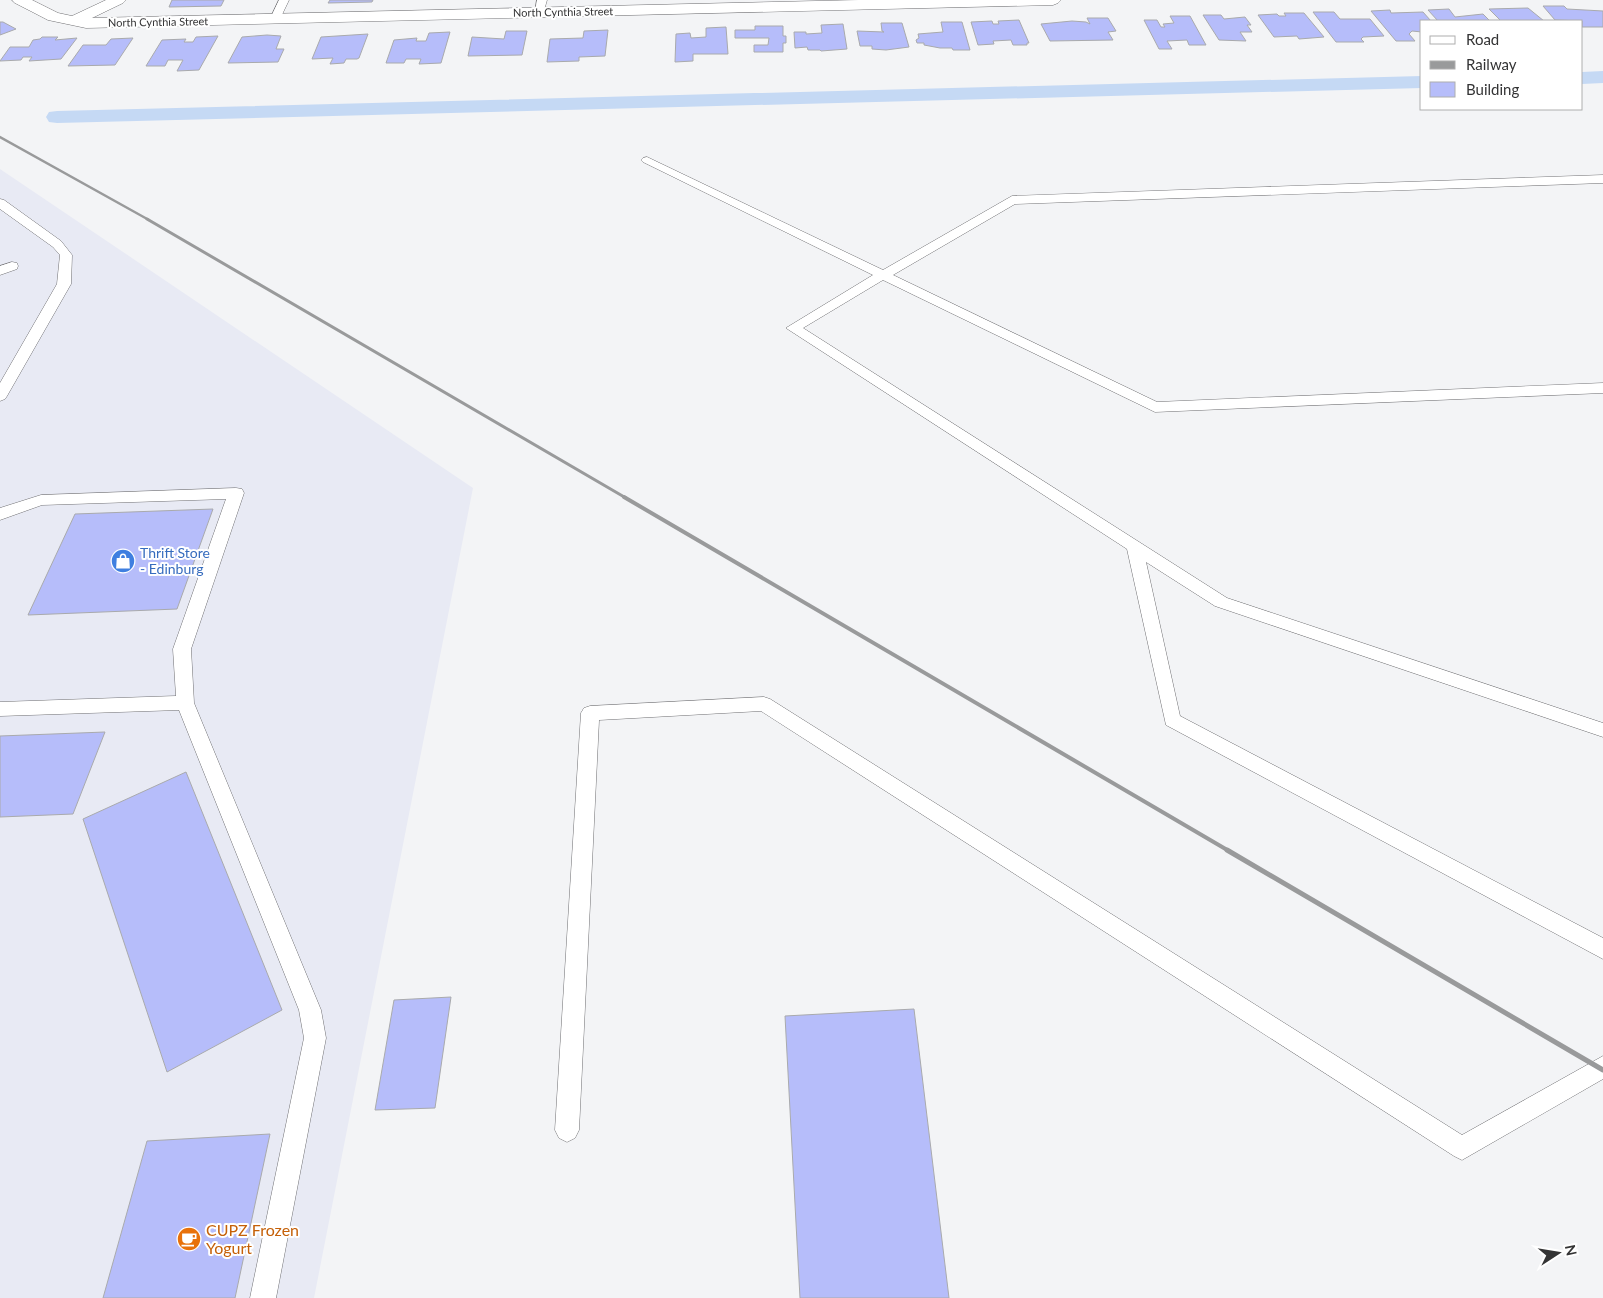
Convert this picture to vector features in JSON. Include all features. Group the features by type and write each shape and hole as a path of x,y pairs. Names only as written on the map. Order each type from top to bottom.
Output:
{"street":[{"name":"North Cynthia Street","path":"20,0 54,17 72,22 100,23 411,15 541,6 1053,0"},
{"path":"72,22 118,0"},
{"path":"411,15 416,0"}],"lane":[{"path":"275,19 284,0"},
{"path":"647,160 1155,407 1603,388"},
{"path":"1603,179 1012,200 793,328 1221,602 1603,730"},
{"path":"0,203 57,244 66,255 64,284 0,396"},
{"path":"0,514 41,500 236,493 182,649 185,703 310,1010 315,1038 263,1298"},
{"path":"1134,546 1172,720 1603,949"},
{"path":"0,709 185,703"},
{"path":"567,1130 590,713 764,704 1462,1148 1603,1067"}],"shaded area":[{"path":"0,169 473,488 314,1298 0,1298"}],"building":[{"path":"172,0 224,0 221,6 169,7"},
{"path":"330,0 373,0 372,2 328,3"},
{"path":"1543,6 1564,6 1567,9 1603,11 1603,27 1583,27 1583,20 1555,20"},
{"path":"1528,8 1543,20 1500,20 1489,9"},
{"path":"1449,9 1455,17 1483,14 1489,20 1437,20 1428,10"},
{"path":"1390,10 1391,13 1423,12 1430,20 1420,20 1420,32 1412,31 1409,34 1415,41 1396,41 1371,11"},
{"path":"1313,12 1334,12 1340,19 1370,19 1384,36 1363,37 1361,39 1364,42 1336,42"},
{"path":"1284,13 1304,13 1324,37 1299,39 1297,36 1274,37 1258,15 1277,14 1279,16 1286,16"},
{"path":"1203,15 1221,15 1224,19 1245,17 1251,25 1247,25 1252,32 1240,32 1246,41 1219,40"},
{"path":"1170,16 1190,16 1206,45 1189,45 1187,40 1167,41 1172,49 1159,49 1144,20 1157,20 1161,27 1165,27 1163,24 1174,23"},
{"path":"1087,18 1108,18 1116,31 1108,32 1113,40 1050,41 1041,24 1072,21 1090,24"},
{"path":"1019,20 1029,43 1027,45 1013,45 1011,40 993,41 994,44 978,45 971,22 992,21 993,24 999,24 998,21"},
{"path":"0,22 3,22 16,29 0,35"},
{"path":"941,22 962,22 970,50 953,50 952,48 940,48 917,43 918,34 943,32"},
{"path":"881,23 902,23 909,47 886,50 872,49 872,46 860,46 857,31 884,32 882,31"},
{"path":"843,24 847,49 821,51 808,50 807,47 795,48 794,32 806,32 806,34 822,33 821,25"},
{"path":"755,26 783,26 783,36 786,36 786,43 783,43 783,52 754,52 754,45 768,45 769,38 735,38 735,30 755,30"},
{"path":"726,27 728,54 693,54 693,61 675,62 676,34 690,33 691,38 706,37 706,28"},
{"path":"608,30 605,56 579,57 579,61 547,62 550,39 583,38 584,31"},
{"path":"506,31 527,31 522,55 468,56 472,37 504,39"},
{"path":"450,32 441,63 419,64 421,59 406,59 404,63 386,63 394,40 417,38 416,41 426,41 429,33"},
{"path":"368,34 357,59 346,59 344,63 330,64 333,58 312,59 321,37"},
{"path":"218,36 199,70 177,71 183,60 168,60 165,66 146,66 162,40 186,39 184,42 193,42 196,37"},
{"path":"281,36 276,49 284,49 278,62 228,63 242,37"},
{"path":"42,37 58,37 55,40 77,38 61,59 29,61 32,57 23,57 21,60 0,61 10,47 29,47 33,40"},
{"path":"133,38 115,65 68,66 83,45 106,45 111,39"},
{"name":"Thrift Store - Edinburg","path":"213,509 177,609 28,615 75,514"},
{"path":"105,732 73,814 0,817 0,736"},
{"path":"186,772 282,1010 167,1072 83,819"},
{"path":"451,997 435,1108 375,1110 394,1000"},
{"path":"914,1009 949,1298 800,1298 785,1016"},
{"path":"270,1134 235,1298 103,1298 147,1141"}],"waterway":[{"path":"1583,78 1603,77"},
{"path":"57,117 1420,82"}],"railway":[{"path":"0,137 149,220"},
{"path":"147,219 626,498"},
{"path":"624,497 1229,851"},
{"path":"1227,850 1603,1070"}],"place":[{"name":"Thrift Store - Edinburg","path":"123,561"},
{"name":"CUPZ Frozen Yogurt","path":"189,1239"}]}
